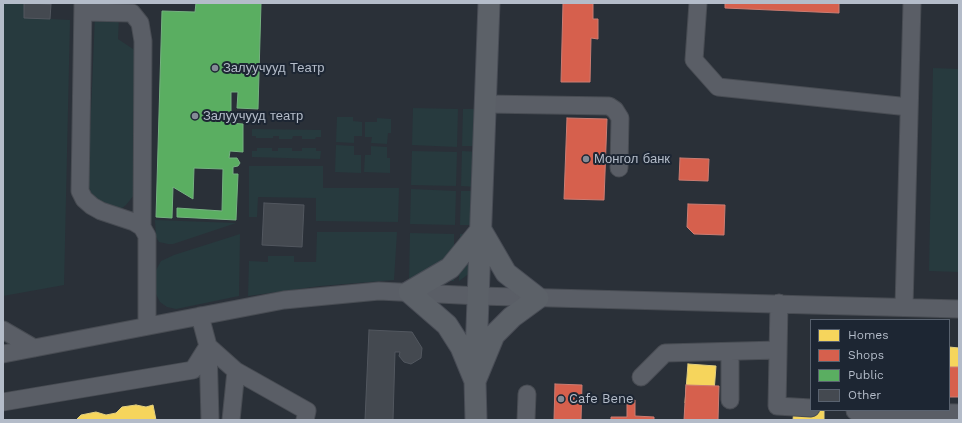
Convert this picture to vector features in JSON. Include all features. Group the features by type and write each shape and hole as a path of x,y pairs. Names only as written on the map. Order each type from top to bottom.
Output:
{"main road":[{"path":"476,420 475,381 488,3"},
{"path":"475,381 461,347 447,325 409,292 450,268 481,230"},
{"path":"475,381 494,335 512,317 538,298 506,273 481,230"}],"street":[{"path":"698,3 694,60 718,87 909,107"},
{"path":"904,307 912,3"},
{"path":"142,227 144,41 140,23 132,13 83,7 80,191 84,199 92,206 101,211 134,222 142,227 147,236 147,326"},
{"path":"485,104 609,106 615,110 620,118 619,168"},
{"path":"3,354 284,300 379,291 538,298 959,309"},
{"path":"780,304 777,413 810,408"},
{"path":"200,316 208,346 210,420"},
{"path":"3,330 34,348"},
{"path":"208,346 236,371 306,411 305,420"},
{"path":"3,402 194,370 208,346"},
{"path":"641,377 665,353 778,350"},
{"path":"730,352 730,400"},
{"path":"231,420 236,371"},
{"path":"526,420 527,394"},
{"path":"851,414 959,413"}],"green space":[{"path":"3,3 49,3 50,19 70,20 64,285 3,296"},
{"path":"95,15 119,15 118,39 136,51 134,195 126,205 117,212 94,201 88,184"},
{"path":"933,68 959,69 959,272 929,271"},
{"path":"413,108 458,109 457,147 412,145"},
{"path":"463,109 477,109 476,146 462,146"},
{"path":"337,117 353,117 353,121 362,122 362,136 354,136 354,143 336,142"},
{"path":"377,118 391,119 391,133 388,133 387,144 371,143 372,137 365,137 365,122 377,122"},
{"path":"252,129 321,130 321,137 316,137 315,139 302,139 302,136 293,136 292,139 279,139 279,136 273,136 273,138 256,138 256,136 252,136"},
{"path":"336,145 354,146 354,155 361,155 361,173 335,172"},
{"path":"371,146 387,147 387,158 390,158 390,173 364,172 365,155 371,155"},
{"path":"257,148 272,148 272,151 278,151 278,148 292,148 292,151 302,151 302,148 316,148 316,151 321,151 320,159 252,157 252,151 257,151"},
{"path":"412,151 457,152 456,186 411,185"},
{"path":"462,151 479,152 478,187 461,186"},
{"path":"249,166 323,166 323,188 399,188 398,222 316,221 316,198 258,197 257,217 249,217"},
{"path":"411,189 456,191 455,225 410,224"},
{"path":"461,191 479,191 478,225 460,225"},
{"path":"155,220 236,223 173,244 168,244 159,242 156,237"},
{"path":"317,232 397,232 394,280 320,286 248,296 249,261 268,262 268,256 294,256 294,262 316,262"},
{"path":"410,233 454,234 454,281 409,280"},
{"path":"240,234 239,296 176,309 167,307 160,302 156,294 155,272 161,261 174,255"},
{"path":"460,234 477,234 470,273 459,281"}],"building: Homes":[{"path":"950,347 959,348 959,379 950,379"},
{"path":"688,364 716,366 713,405 685,403"},
{"path":"136,405 146,407 153,405 156,420 76,420 81,415 96,412 106,415 116,413 122,407"},
{"path":"794,408 810,409 810,411 824,411 824,420 793,420"}],"building: Shops":[{"path":"563,3 593,3 593,19 598,19 598,39 591,38 590,82 561,82"},
{"path":"725,3 839,3 839,13 725,8"},
{"name":"Монгол банк","path":"567,118 607,119 604,200 564,199"},
{"path":"680,158 709,159 708,181 679,180"},
{"path":"688,204 725,205 724,235 694,234 687,227"},
{"path":"950,367 959,367 959,397 950,397"},
{"path":"555,384 582,385 581,420 554,420"},
{"path":"686,385 719,386 718,420 684,420"},
{"path":"627,399 635,400 635,416 654,417 654,420 611,420 611,417 627,417"}],"building: Public":[{"name":"Залуучууд театр","path":"196,3 261,3 258,109 237,108 238,92 231,92 231,123 243,124 243,152 230,151 229,158 237,158 240,163 238,166 233,167 233,174 238,174 236,220 177,217 177,208 222,211 223,169 194,168 193,199 173,187 172,218 156,217 162,11 195,12"}],"building: Other":[{"path":"24,3 51,4 50,19 24,18"},
{"path":"264,203 304,205 302,247 262,245"},
{"path":"369,330 412,332 422,348 421,358 411,364 404,362 399,356 400,352 395,352 393,420 365,420"}],"place":[{"name":"Залуучууд Театр","path":"215,68"},
{"name":"Залуучууд театр","path":"195,116"},
{"name":"Монгол банк","path":"586,159"},
{"name":"Cafe Bene","path":"561,399"}]}
